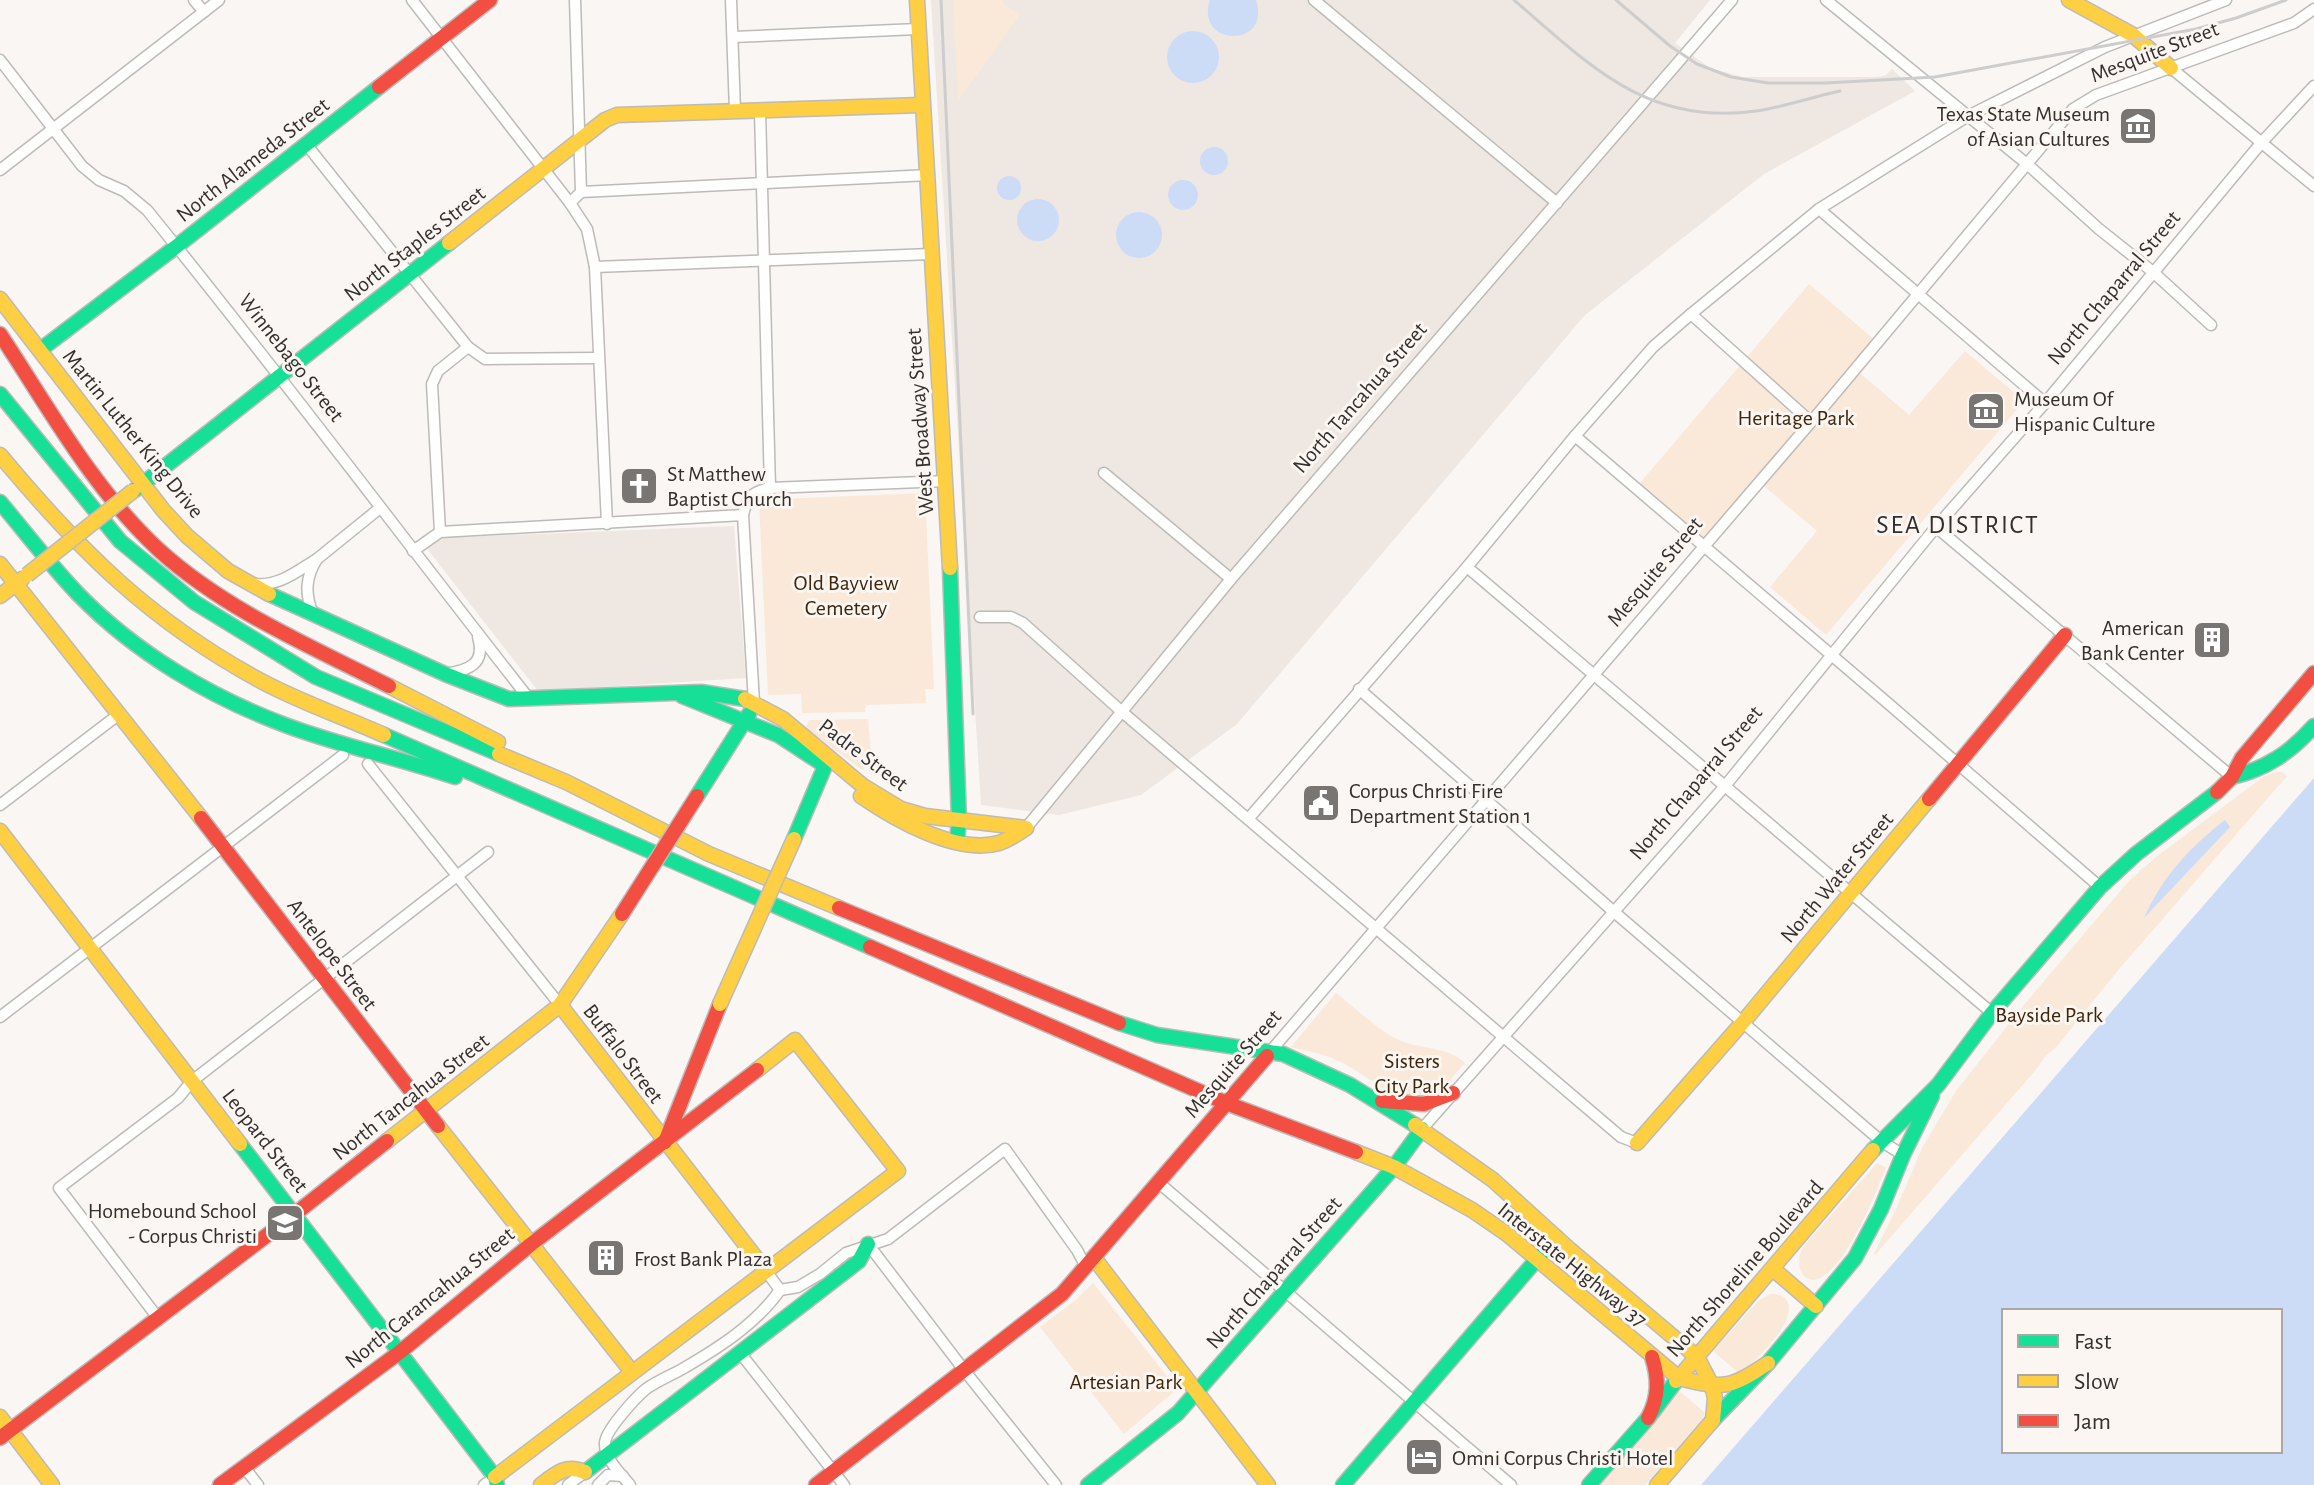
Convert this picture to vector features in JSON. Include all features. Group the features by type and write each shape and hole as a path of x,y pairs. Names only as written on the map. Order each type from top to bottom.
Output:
{"main road":[{"name":"North Alameda Street","path":"40,350 490,0"},
{"name":"West Broadway Street","path":"917,0 946,481 959,820 957,841"},
{"path":"2069,0 2133,35 2171,68"},
{"name":"North Staples Street","path":"0,596 605,120 617,115 921,105"},
{"name":"Martin Luther King Drive","path":"0,299 138,488 228,571 313,614 445,674 509,699"},
{"path":"0,334 99,480"},
{"path":"0,352 138,529 167,556 221,597 271,627 520,753 566,782"},
{"path":"0,394 120,541 194,602 316,677 566,782"},
{"path":"0,455 49,514 111,576 151,611 196,641 263,682 567,815"},
{"path":"0,502 105,620 175,671 228,700 282,724 440,771 567,815"},
{"name":"Antelope Street","path":"0,564 21,579 118,715 632,1372"},
{"name":"North Water Street","path":"1637,1143 1744,1021 2065,635"},
{"name":"North Shoreline Boulevard","path":"1589,1485 1881,1141 1938,1085 1992,1013 2100,887 2232,777 2242,758 2314,673"},
{"name":"Padre Street","path":"674,693 778,735 901,809 925,816 1026,828"},
{"name":"Padre Street","path":"509,699 674,693 721,693 740,697 783,719 861,796 918,831 981,845 994,844 1026,828"},
{"name":"North Tancahua Street","path":"5,1434 295,1214 560,1005 746,721 754,703"},
{"name":"North Shoreline Boulevard","path":"2232,777 2253,773 2294,749 2314,726"},
{"path":"665,1143 720,1004 826,762"},
{"name":"Interstate Highway 37","path":"566,782 722,860 1119,1023 1157,1035 1273,1054 1350,1085 1422,1129 1493,1180 1697,1357 1712,1386 1715,1398 1713,1420"},
{"name":"Interstate Highway 37","path":"567,815 1226,1103 1394,1167 1472,1210 1507,1234 1677,1380 1728,1387 1741,1382 1768,1363"},
{"name":"Leopard Street","path":"0,831 400,1352 492,1482"},
{"name":"Buffalo Street","path":"560,1005 766,1271"},
{"name":"North Carancahua Street","path":"220,1485 400,1352 530,1245 795,1040 898,1171 766,1271"},
{"name":"Mesquite Street","path":"816,1485 1062,1294 1226,1103 1273,1054"},
{"name":"North Shoreline Boulevard","path":"1657,1485 1768,1363 1855,1258 1938,1085"},
{"path":"1376,1101 1424,1104 1453,1093"},
{"name":"North Chaparral Street","path":"1088,1485 1178,1413 1394,1167 1422,1129"},
{"path":"1343,1485 1556,1237"},
{"path":"541,1485 560,1469 573,1466 587,1479 607,1455 859,1261 868,1244"},
{"path":"1090,1262 1268,1485"},
{"path":"1773,1269 1816,1306"},
{"path":"492,1482 766,1271"},
{"path":"1648,1418 1659,1391 1658,1374 1652,1357"},
{"path":"0,1417 5,1434 52,1485"},
{"path":"492,1482 509,1485"}],"street":[{"path":"194,0 204,12"},
{"path":"0,170 219,0"},
{"path":"412,0 587,229 595,267 607,524"},
{"path":"575,0 581,192"},
{"path":"731,0 735,111"},
{"path":"1314,0 1557,203"},
{"name":"North Tancahua Street","path":"1026,828 1231,579 1732,0"},
{"path":"1826,0 2027,164 2211,325"},
{"path":"1249,818 1653,347 1691,314 1819,209 1968,116 2105,47 2226,0"},
{"name":"Mesquite Street","path":"1273,1054 2073,109 2096,95 2294,23 2314,9"},
{"path":"733,37 918,29"},
{"name":"Winnebago Street","path":"0,60 82,166 99,180 124,191 147,210 177,246 530,700"},
{"path":"2171,68 2314,186"},
{"name":"North Chaparral Street","path":"1422,1129 1725,786 1936,527 2045,403 2262,142 2314,86"},
{"path":"760,111 770,488"},
{"path":"306,144 468,347 485,359 597,358"},
{"path":"570,203 581,192 929,175"},
{"path":"1819,209 2045,403"},
{"path":"595,267 931,254"},
{"path":"1691,314 1811,422"},
{"path":"440,532 432,384 438,371 468,347"},
{"path":"1575,436 2100,887"},
{"path":"1104,473 1231,579"},
{"path":"754,703 743,515 747,499 756,491 770,488 946,481"},
{"path":"248,583 265,585 281,581 317,559 380,508"},
{"path":"413,551 440,532 743,515"},
{"path":"1936,527 2232,777"},
{"path":"313,614 307,589 309,572 317,559"},
{"path":"1467,567 1992,1013"},
{"path":"980,617 1011,617 1023,623 1121,711 1621,1137 1637,1143"},
{"path":"445,674 472,667 478,659 481,645 476,631"},
{"path":"1359,689 1881,1141 1903,1155"},
{"path":"0,805 118,715"},
{"path":"0,1017 343,755"},
{"name":"Buffalo Street","path":"368,764 560,1005"},
{"path":"158,1318 59,1188 178,1098 192,1081 488,852"},
{"path":"626,1480 607,1455 604,1443 607,1434 645,1390 696,1361 744,1328 766,1310 780,1290 798,1287 846,1253 888,1239 1005,1149 1077,1250 1090,1262"},
{"path":"1158,1182 1511,1485"},
{"path":"868,1244 1056,1485"},
{"name":"Buffalo Street","path":"766,1271 780,1290"},
{"path":"741,1354 844,1485"},
{"path":"632,1372 645,1390"},
{"path":"244,1467 258,1485"},
{"path":"598,1485 608,1475 626,1480"},
{"path":"568,1485 587,1479"}],"shaded area":[{"path":"931,0 1710,0 1675,43 1710,68 1743,77 1878,77 1892,69 1915,91 1764,174 1585,315 1237,724 1141,795 1059,815 981,805"},
{"path":"734,526 746,678 538,691 425,546 437,538"}],"green space":[{"path":"953,0 1003,0 1020,15 958,101"},
{"name":"Heritage Park","path":"1809,284 1876,341 1854,368 1909,415 1965,351 2024,401 1826,635 1770,587 1817,531 1764,486 1713,545 1640,483"},
{"name":"Old Bayview Cemetery","path":"925,493 934,689 925,689 926,703 866,705 865,712 802,713 801,694 768,695 759,500"},
{"path":"868,719 872,763 862,770 806,728 809,720"},
{"name":"Bayside Park","path":"2275,772 2287,776 1875,1255 1922,1148 1956,1091 2023,1006 2128,882 2156,857 2263,777"},
{"name":"Sisters City Park","path":"1336,993 1393,1037 1451,1054 1465,1063 1439,1091 1417,1099 1382,1088 1334,1059 1291,1047"},
{"path":"1877,1163 1886,1168 1853,1239 1827,1273 1813,1280 1807,1278 1799,1262 1803,1247"},
{"name":"Artesian Park","path":"1093,1283 1177,1389 1124,1434 1040,1327"},
{"path":"1770,1294 1782,1296 1787,1301 1789,1310 1786,1320 1773,1340 1741,1375 1713,1351 1758,1301"},
{"path":"1679,1391 1705,1413 1702,1419 1645,1485 1598,1485"}],"water":[{"path":"1210,0 1256,0 1258,16 1253,27 1244,34 1222,34 1213,27 1208,16"},
{"path":"1193,31 1211,39 1219,57 1211,75 1193,83 1175,75 1167,57 1175,39"},
{"path":"1214,147 1224,151 1228,161 1224,171 1214,175 1204,171 1200,161 1204,151"},
{"path":"1009,176 1020,183 1021,188 1014,199 1009,200 998,193 997,188 1004,177"},
{"path":"1183,180 1189,181 1197,189 1197,201 1189,209 1183,210 1177,209 1169,201 1168,195 1169,189 1177,181"},
{"path":"1038,199 1053,205 1059,220 1053,235 1038,241 1023,235 1017,220 1023,205"},
{"path":"1139,212 1155,219 1162,235 1155,251 1139,258 1123,251 1116,235 1123,219"},
{"path":"2314,778 2314,1485 1701,1485"},
{"path":"2225,820 2230,827 2144,918 2159,889 2178,864"}],"railway":[{"path":"941,0 973,714"},
{"path":"1514,0 1568,47 1622,86 1651,100 1682,109 1717,113 1756,111 1840,91"},
{"path":"1616,0 1670,46 1697,64 1731,77 1768,83 1935,77 2196,29 2286,0"}],"traffic: fast":[{"path":"40,350 379,87"},
{"path":"135,490 449,243"},
{"path":"0,394 120,541 194,602 316,677 499,754"},
{"path":"0,502 79,595 125,636 175,671 229,701 285,725 455,777"},
{"path":"950,568 959,820 957,841"},
{"path":"269,594 445,674 509,699 701,692 745,699"},
{"path":"682,696 778,735 824,765"},
{"path":"697,796 749,714"},
{"path":"2232,777 2277,758 2314,726"},
{"path":"384,735 870,947"},
{"path":"794,839 828,759"},
{"path":"1873,1150 1938,1085 1992,1013 2100,887 2136,854 2217,792"},
{"path":"1119,1023 1157,1035 1283,1054 1350,1085 1415,1125"},
{"path":"1713,1420 1768,1363 1855,1258 1881,1209 1932,1096"},
{"path":"1088,1485 1178,1413 1394,1167 1422,1129"},
{"path":"240,1144 495,1477 497,1485"},
{"path":"1343,1485 1556,1237"},
{"path":"585,1472 859,1261 868,1244"},
{"path":"1589,1485 1676,1381"}],"traffic: slow":[{"path":"917,0 950,568"},
{"path":"2069,0 2133,35 2171,68"},
{"path":"449,243 605,120 617,115 921,105"},
{"path":"0,299 163,510 187,536 228,571 269,594"},
{"path":"0,455 88,553 185,634 276,689 384,735"},
{"path":"27,575 133,491"},
{"path":"0,564 201,818"},
{"path":"0,596 22,579"},
{"path":"389,686 498,742"},
{"path":"745,699 783,719 863,786 901,809 925,816 1026,828"},
{"path":"499,754 566,782 709,854 839,908"},
{"path":"861,796 927,833 964,844 999,843 1026,828"},
{"path":"1637,1143 1744,1021 1929,799"},
{"path":"0,831 240,1144"},
{"path":"720,1004 794,839"},
{"path":"387,1141 560,1005 622,914"},
{"path":"560,1005 766,1271"},
{"path":"495,1477 898,1171 795,1040 757,1070"},
{"path":"1415,1125 1493,1180 1697,1357 1712,1386 1715,1398 1713,1420"},
{"path":"438,1126 632,1372"},
{"path":"1676,1381 1873,1150"},
{"path":"1356,1152 1394,1167 1472,1210 1507,1234 1679,1378 1706,1384 1726,1384 1744,1378 1768,1363"},
{"path":"1094,1258 1268,1485"},
{"path":"1773,1269 1816,1306"},
{"path":"0,1417 52,1485"},
{"path":"1657,1485 1713,1420"},
{"path":"541,1485 567,1469 585,1472"}],"traffic: jam":[{"path":"379,87 490,0"},
{"path":"0,334 93,474 113,501 159,550 240,609 389,686"},
{"path":"1929,799 2065,635"},
{"path":"2217,792 2314,673"},
{"path":"622,914 697,796"},
{"path":"201,818 438,1126"},
{"path":"839,908 1119,1023"},
{"path":"870,947 1226,1103 1356,1152"},
{"path":"665,1142 720,1004"},
{"path":"816,1485 1062,1294 1267,1056"},
{"path":"220,1485 400,1352 530,1245 757,1070"},
{"path":"1382,1101 1424,1104 1453,1093"},
{"path":"0,1438 387,1141"},
{"path":"1648,1418 1657,1388 1652,1357"}],"place":[{"name":"Texas State Museum of Asian Cultures","path":"2138,126"},
{"name":"Museum Of Hispanic Culture","path":"1986,411"},
{"name":"St Matthew Baptist Church","path":"639,486"},
{"name":"American Bank Center","path":"2212,640"},
{"name":"Corpus Christi Fire Department Station 1","path":"1321,803"},
{"name":"Homebound School - Corpus Christi","path":"285,1223"},
{"name":"Frost Bank Plaza","path":"606,1258"},
{"name":"Omni Corpus Christi Hotel","path":"1424,1457"}],"district":[{"name":"SEA DISTRICT","path":"1958,524"}]}
